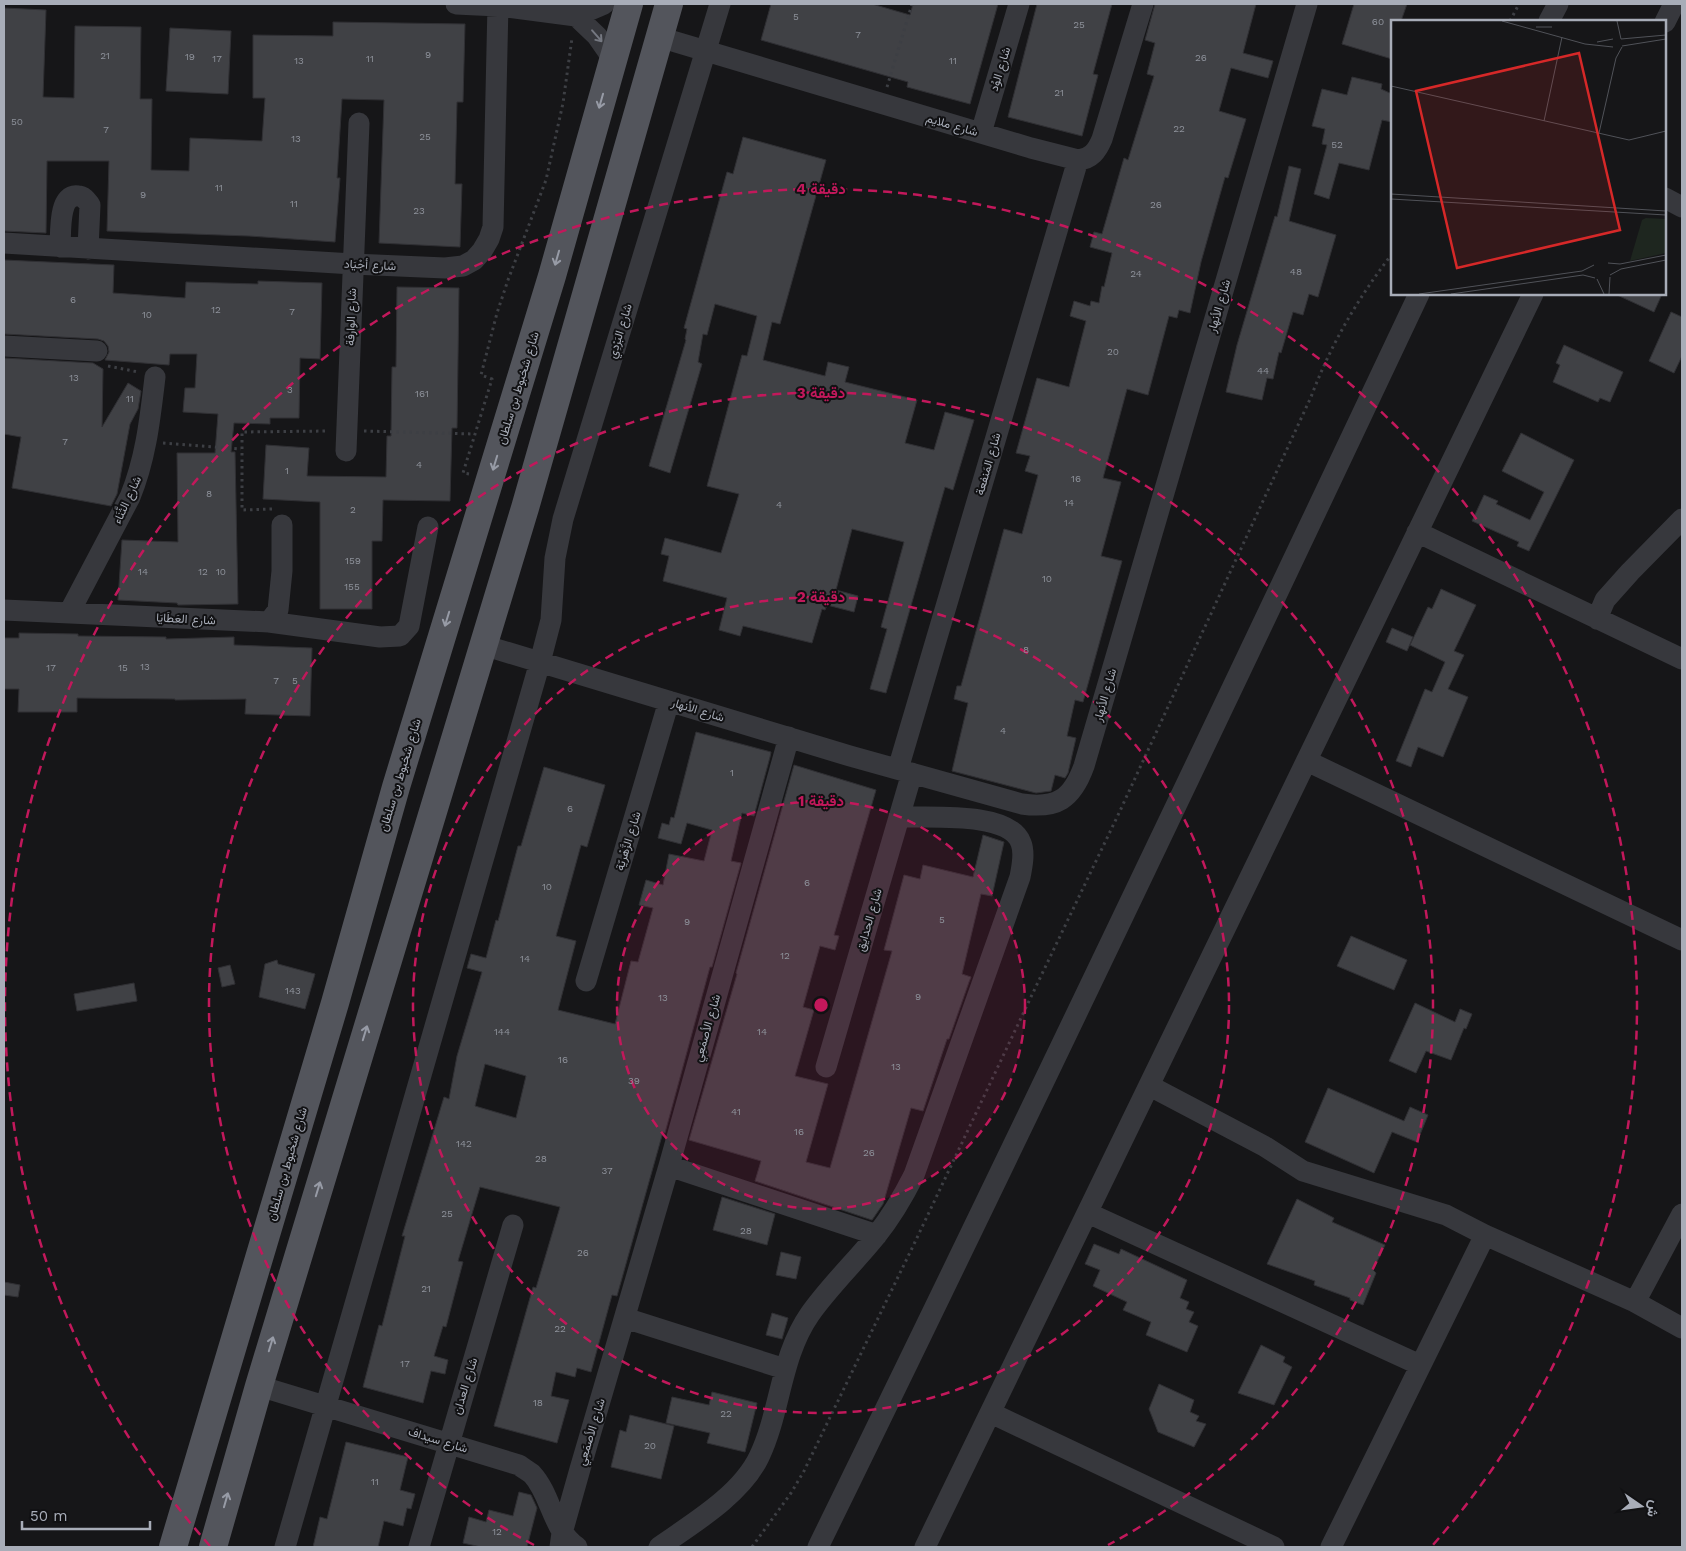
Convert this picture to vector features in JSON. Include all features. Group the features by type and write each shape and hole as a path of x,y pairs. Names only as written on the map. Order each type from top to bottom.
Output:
{"main road":[{"name":"شارع شخبوط بن سلطان","path":"172,1547 335,1002 396,787 552,276 629,4"},
{"path":"212,1547 525,508 669,4"}],"street":[{"path":"456,4 498,5 576,16 604,4"},
{"name":"شارع البَرْدِي","path":"285,1547 540,662 551,620 556,558 563,519 720,4"},
{"name":"شارع الوُد","path":"981,134 1019,4"},
{"path":"1078,160 1092,156 1098,149 1143,4"},
{"name":"شارع الأنهار","path":"483,645 669,702 1022,804 1035,806 1060,802 1079,781 1090,747 1307,4"},
{"path":"1550,20 1558,4"},
{"path":"1666,20 1674,4"},
{"name":"شارع أجْيَاد","path":"4,243 353,264 445,268 463,266 474,260 489,240 492,226 498,5"},
{"path":"576,16 597,36 613,60"},
{"name":"شارع ملايم","path":"659,37 882,105 1078,160"},
{"name":"شارع الوارفة","path":"346,451 359,123"},
{"name":"شارع المَنفعة","path":"905,771 1078,160"},
{"path":"60,247 62,210 65,202 71,196 79,196 87,200 90,205 88,249"},
{"path":"1666,199 1682,207"},
{"path":"818,1547 1216,725 1419,295"},
{"path":"925,1547 1533,295"},
{"path":"4,346 97,350"},
{"name":"شارع الثَّنَاء","path":"69,613 130,497 142,466 155,377"},
{"path":"1597,619 1605,600 1682,519"},
{"path":"269,622 278,610 282,525"},
{"name":"شارع العَطَايَا","path":"4,610 269,622 380,637 400,636 409,626 428,527"},
{"path":"1417,532 1682,659"},
{"name":"شارع الزَّهْريّة","path":"586,981 669,702"},
{"name":"شارع الأصمَعِي","path":"561,1540 789,737"},
{"path":"1307,761 1682,940"},
{"name":"شارع الحدايق","path":"826,1067 899,817 905,771"},
{"path":"659,1547 716,1508 745,1478 759,1457 796,1338 810,1314 877,1235 898,1206 914,1175 1020,877 1022,862 1021,843 1013,830 1003,825 970,818 899,817"},
{"path":"1150,1086 1264,1146 1303,1171 1446,1215 1485,1235 1635,1302 1682,1328"},
{"path":"668,1166 877,1235"},
{"path":"1088,1213 1420,1365"},
{"path":"1635,1302 1682,1214"},
{"name":"شارع العدان","path":"419,1547 514,1225"},
{"path":"1331,1547 1485,1235"},
{"path":"625,1318 785,1369"},
{"name":"شارع سيداف","path":"259,1386 519,1465 532,1474 542,1490 561,1540 578,1547"},
{"path":"991,1413 1274,1547"}],"path":[{"path":"882,105 912,4"},
{"path":"1510,20 1518,4"},
{"path":"463,473 492,379 481,375 498,313 546,180 563,103 569,51 576,16"},
{"path":"752,1547 791,1493 816,1448 1120,813 1330,350 1356,304 1391,255"},
{"path":"97,350 104,353 108,367 152,374 155,377"},
{"path":"242,432 242,510 282,509 282,525"},
{"path":"147,441 241,449"}],"building":[{"path":"771,4 872,4 910,15 913,4 998,4 970,104 907,87 908,82 761,40"},
{"path":"1037,4 1112,4 1093,74 1098,75 1082,136 1008,117"},
{"path":"1155,4 1256,4 1243,53 1273,61 1268,78 1231,68 1219,111 1246,119 1228,178 1225,177 1201,262 1190,313 1179,310 1177,318 1169,316 1148,395 1127,389 1103,478 1121,482 1101,556 1122,561 1083,702 1075,700 1067,736 1076,738 1068,773 1065,778 1055,775 1051,791 1036,793 952,771 968,703 954,699 957,686 961,686 1004,529 1022,534 1038,475 1025,471 1030,456 1016,453 1037,378 1069,387 1086,321 1070,316 1074,301 1090,306 1091,301 1099,303 1102,286 1104,287 1112,253 1090,247 1094,232 1102,234 1124,158 1128,160 1154,76 1147,74 1155,43 1145,40"},
{"path":"1354,4 1407,4 1401,20 1391,20 1391,59 1342,44"},
{"path":"4,8 46,10 43,97 74,98 75,26 141,27 140,99 152,99 151,170 189,171 190,138 262,141 265,98 253,98 253,35 333,36 333,22 465,24 463,102 457,102 455,184 462,184 460,247 379,243 384,100 342,99 337,178 340,178 335,242 249,236 107,231 109,161 47,161 46,233 4,231"},
{"path":"170,28 231,31 228,94 166,91"},
{"path":"1352,77 1382,84 1381,89 1391,94 1391,122 1382,120 1369,170 1339,163 1329,199 1314,194 1327,145 1322,144 1325,129 1312,126 1322,89 1347,95"},
{"path":"743,137 826,160 780,324 772,322 763,360 825,376 828,362 849,367 845,382 917,400 905,443 934,450 945,412 974,420 953,490 945,487 886,693 870,689 887,629 881,627 904,542 852,529 836,590 858,596 854,612 827,605 825,610 822,609 812,643 743,626 740,636 719,630 727,598 663,581 669,556 661,554 665,538 721,553 739,494 707,486 742,355 747,356 757,316 715,304 707,335 703,334 698,362 702,364 670,473 649,466 686,340 687,329 684,328 727,172 733,174"},
{"path":"1289,166 1301,169 1289,221 1336,235 1318,297 1309,294 1303,315 1293,312 1281,353 1279,352 1273,379 1267,378 1262,400 1226,392 1237,345 1275,216 1277,217"},
{"path":"4,260 114,265 113,293 185,298 186,282 258,284 258,281 322,283 320,359 300,358 299,418 270,418 270,424 234,423 231,452 235,452 238,604 178,605 177,603 118,600 122,540 178,542 177,453 215,453 218,414 183,412 185,388 195,388 197,354 170,354 169,365 105,360 109,352 108,346 104,341 98,339 4,334"},
{"path":"397,287 459,288 457,428 452,428 450,501 383,500 382,541 372,541 372,609 320,609 320,502 263,499 266,445 309,448 307,476 386,477 387,436 391,436 392,367 396,367"},
{"path":"1617,295 1662,295 1654,312"},
{"path":"1671,312 1682,317 1682,356 1674,373 1649,361"},
{"path":"1564,345 1623,372 1610,402 1600,398 1598,402 1553,382 1560,365 1556,363"},
{"path":"4,358 93,363 103,369 102,427 128,383 141,391 138,409 130,424 117,494 111,506 12,488 21,437 4,434"},
{"path":"1521,433 1574,460 1529,551 1517,546 1519,542 1472,521 1484,495 1498,501 1496,504 1530,520 1544,492 1502,471"},
{"path":"1441,589 1476,605 1454,651 1464,655 1448,689 1468,697 1443,757 1418,747 1411,767 1396,761 1425,689 1432,692 1445,662 1410,645 1428,607 1432,609"},
{"path":"1392,628 1413,637 1407,651 1386,642"},
{"path":"19,633 166,637 166,639 234,637 234,645 312,648 310,716 245,714 246,699 77,698 77,712 18,712 19,689 4,689 4,638 19,638"},
{"path":"696,732 771,752 754,816 742,813 731,861 741,863 617,1296 612,1295 591,1372 577,1368 575,1377 556,1372 551,1396 569,1400 557,1443 494,1426 533,1287 536,1288 560,1207 480,1187 458,1261 463,1262 446,1327 443,1326 434,1356 448,1360 445,1374 431,1371 423,1403 363,1387 379,1325 382,1326 405,1236 402,1236 444,1097 449,1099 457,1056 482,972 467,968 471,954 486,958 518,846 521,846 544,767 605,785 587,847 581,845 556,936 576,941 558,1010 615,1024 631,961 638,962 653,908 639,905 646,880 663,885 669,854 704,861 712,830 687,823 681,844 658,838 662,823 669,825 671,817 674,818","holes":["485,1064 526,1076 516,1118 475,1106"]},
{"path":"794,765 876,790 834,935 839,936 835,950 820,946 803,1007 814,1010 795,1076 828,1084 806,1162 830,1168 892,951 884,950 904,875 920,879 923,865 973,877 983,835 1004,842 992,896 981,894 962,974 971,977 949,1039 947,1039 923,1111 911,1108 883,1204 872,1220 755,1181 761,1161 689,1140"},
{"path":"1351,936 1407,960 1394,990 1337,966"},
{"path":"277,960 278,964 315,974 305,1009 259,997 265,964"},
{"path":"230,965 235,984 222,987 218,968"},
{"path":"134,983 137,1001 77,1011 74,994"},
{"path":"1415,1003 1455,1022 1460,1009 1472,1014 1451,1060 1426,1051 1416,1073 1389,1061"},
{"path":"1328,1088 1404,1121 1410,1107 1428,1115 1417,1142 1392,1132 1374,1173 1305,1142"},
{"path":"722,1197 775,1214 767,1245 713,1230"},
{"path":"1297,1199 1334,1218 1332,1222 1385,1245 1373,1270 1376,1273 1363,1305 1350,1300 1350,1298 1314,1285 1315,1281 1267,1264"},
{"path":"1094,1244 1119,1254 1121,1249 1187,1280 1180,1298 1189,1302 1186,1309 1194,1312 1189,1322 1198,1326 1187,1352 1146,1335 1151,1322 1123,1310 1127,1302 1093,1286 1100,1270 1085,1264"},
{"path":"781,1252 801,1257 796,1279 776,1275"},
{"path":"4,1282 20,1285 18,1297 4,1295"},
{"path":"772,1313 788,1318 782,1339 766,1335"},
{"path":"1261,1345 1285,1357 1283,1362 1292,1367 1274,1405 1238,1393"},
{"path":"1159,1384 1194,1400 1190,1412 1199,1416 1196,1421 1206,1424 1194,1447 1158,1432 1149,1409"},
{"path":"712,1392 757,1403 745,1452 707,1443 710,1433 666,1423 672,1397 709,1405"},
{"path":"630,1415 674,1426 661,1479 611,1467 620,1430 626,1432"},
{"path":"346,1442 408,1457 400,1490 415,1494 411,1509 407,1508 403,1526 384,1521 378,1547 313,1547 320,1517 327,1519"},
{"path":"519,1492 531,1495 537,1508 527,1547 481,1547 463,1543 469,1517 486,1522 489,1510 513,1516"}]}
